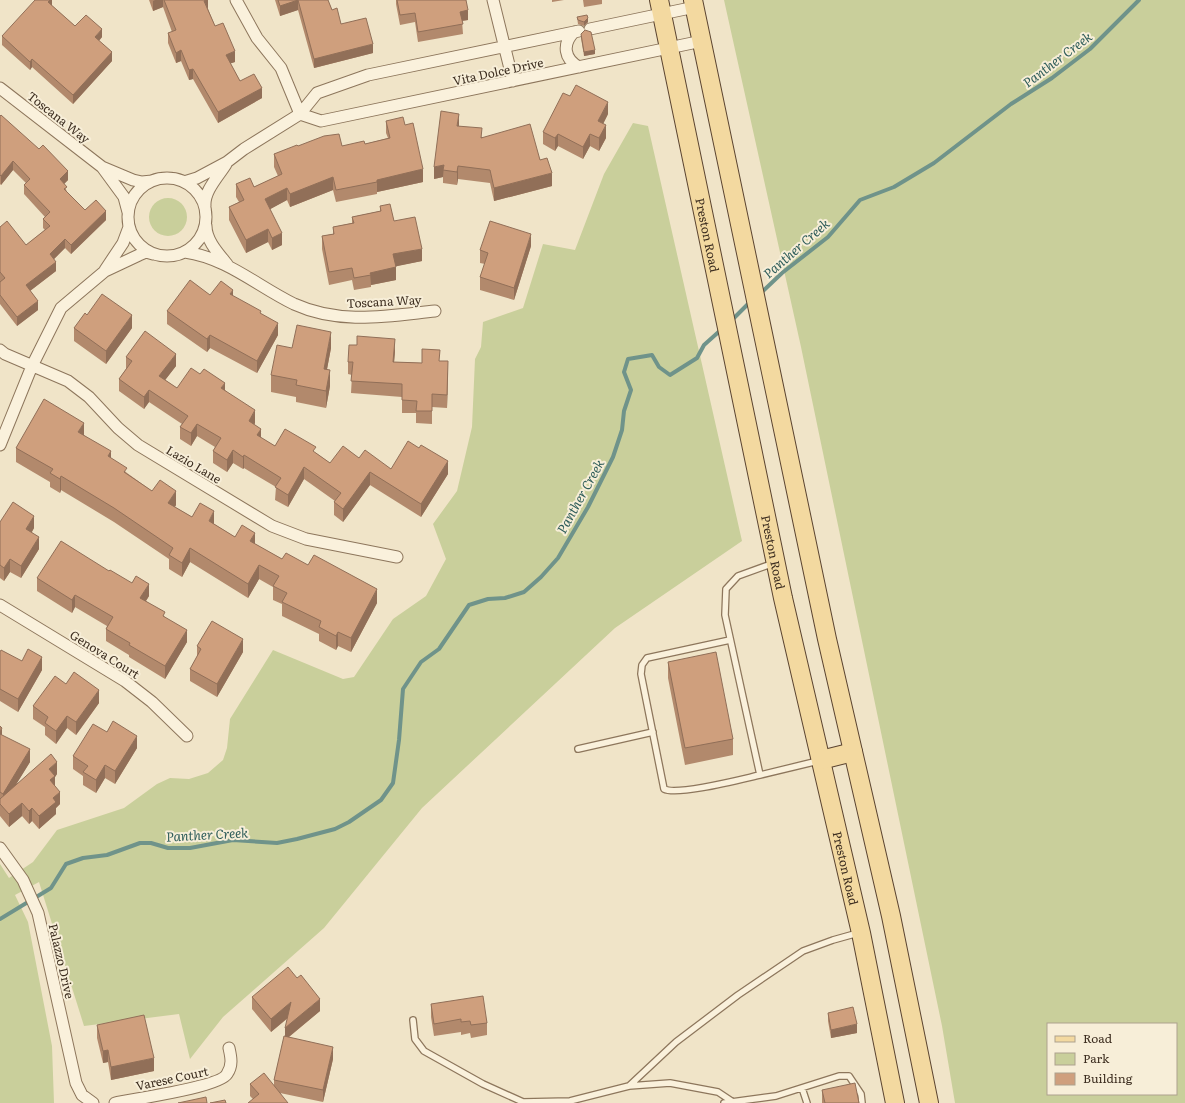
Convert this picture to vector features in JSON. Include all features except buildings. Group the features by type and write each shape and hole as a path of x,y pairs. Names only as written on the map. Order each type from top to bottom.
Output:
{"main road":[{"path":"694,3 767,358 853,752 891,916 929,1103"},
{"name":"Preston Road","path":"661,7 776,562 861,932 895,1103"},
{"path":"821,760 853,752"}],"street":[{"path":"236,0 257,38 281,68 300,114"},
{"path":"493,0 513,81"},
{"name":"Vita Dolce Drive","path":"184,182 197,178 227,162 244,149 300,114 317,93 368,75 581,31 661,7 694,3"},
{"path":"579,67 571,61 566,52 567,41 581,31"},
{"name":"Vita Dolce Drive","path":"300,114 322,121 702,41"},
{"name":"Toscana Way","path":"0,88 102,167 133,180 142,182 153,180"},
{"name":"Vita Dolce Drive","path":"205,206 204,200 207,194 227,162"},
{"name":"Toscana Way","path":"102,167 124,197 128,214"},
{"path":"0,445 32,366 61,308 105,271 139,254 146,252 153,254 166,256 185,252 197,243 206,225 205,206 191,186 174,178 153,180 141,188 132,199 128,214 129,227 135,240 146,251 153,254"},
{"name":"Toscana Way","path":"206,225 206,232 210,241 227,264"},
{"path":"105,271 123,243 129,227"},
{"name":"Toscana Way","path":"185,252 202,255 227,264 288,300 325,314 364,318 435,311"},
{"name":"Lazio Lane","path":"0,350 32,366 52,373 75,386 95,403 118,428 138,445 272,526 306,540 397,557"},
{"name":"Genova Court","path":"0,605 129,683 152,702 187,736"},
{"name":"Palazzo Drive","path":"1,849 23,880 35,904 78,1089 84,1097 94,1103"},
{"name":"Varese Court","path":"115,1103 212,1084 227,1076 232,1062 229,1048"}],"lane":[{"path":"760,775 725,615 726,589 738,576 776,562"},
{"path":"730,640 647,658 642,665 641,674 664,789 669,791 684,791 821,760"},
{"path":"578,749 653,732"},
{"path":"629,1086 676,1042 738,995 803,951 861,932"},
{"path":"413,1020 415,1039 424,1051 483,1084 523,1102 570,1101 629,1086 670,1083 718,1092 733,1102"},
{"path":"724,1103 776,1096 839,1076 849,1076 860,1094 862,1103"},
{"path":"802,1088 807,1103"}],"green space":[{"path":"724,0 1185,0 1185,1103 955,1103 942,1026 801,347"},
{"path":"633,123 648,126 742,541 615,628 422,808 324,928 223,1017 190,1059 179,1014 84,1026 39,882 15,895 28,922 52,1046 54,1103 0,1103 0,864 9,878 33,862 57,830 124,808 157,784 170,778 189,779 208,773 223,760 227,748 230,719 273,650 343,679 354,677 393,619 426,596 446,559 433,524 457,491 472,427 475,359 481,347 483,322 523,308 543,244 575,250 604,174"},
{"path":"164,198 172,198 182,203 186,210 186,224 182,231 172,236 164,236 154,231 152,228 149,221 149,213 154,203 157,201"}],"waterway":[{"name":"Panther Creek","path":"760,294 782,273 828,237 860,200 894,187 934,163 1011,104 1052,78 1090,49 1139,0"},
{"name":"Panther Creek","path":"731,321 750,302"},
{"name":"Panther Creek","path":"0,919 51,888 66,864 83,858 107,855 140,843 151,843 168,848 190,848 233,840 277,843 335,829 349,822 381,800 393,783 399,740 403,689 421,662 439,649 469,605 488,599 505,598 524,592 541,577 558,558 588,507 613,457 622,430 624,411 631,390 624,372 628,359 652,355 659,367 670,375 697,358 704,345 723,328"}]}
